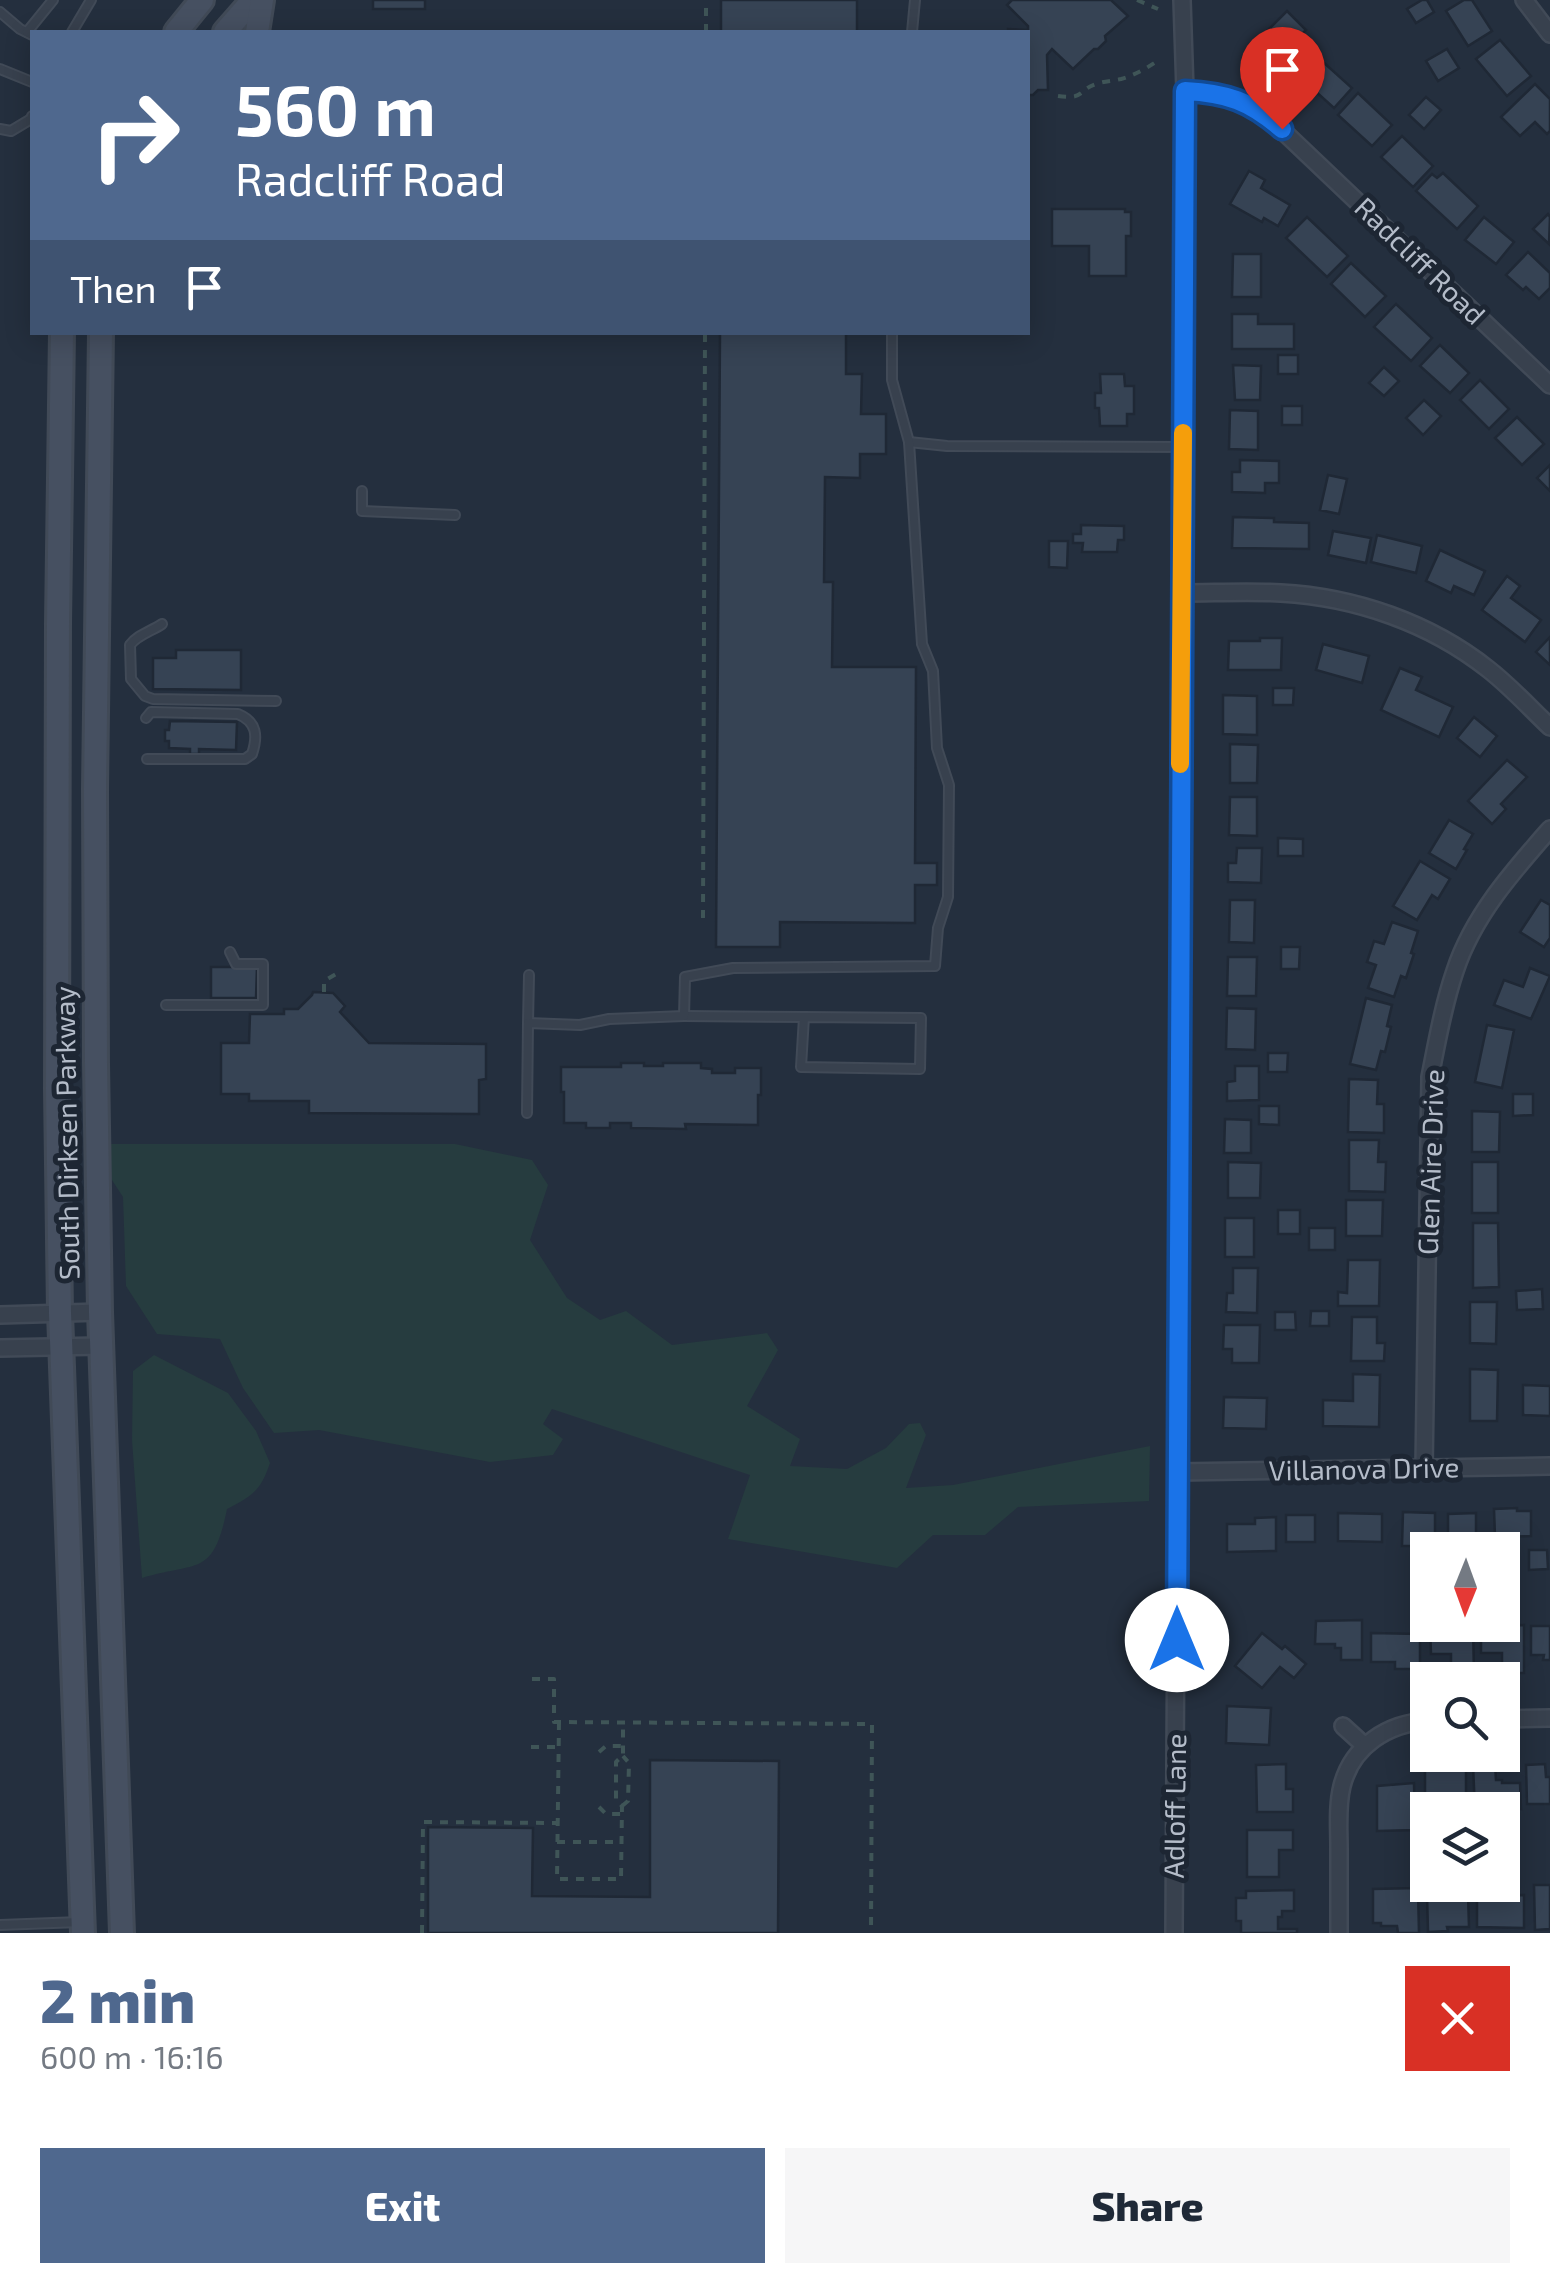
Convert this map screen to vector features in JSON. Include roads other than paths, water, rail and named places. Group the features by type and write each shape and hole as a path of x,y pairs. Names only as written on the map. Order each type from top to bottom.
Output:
{"main road":[{"path":"178,30 202,0"},
{"path":"227,30 253,0"},
{"path":"257,30 262,0"},
{"name":"South Dirksen Parkway","path":"62,335 56,853 60,1313 83,1928"},
{"name":"South Dirksen Parkway","path":"101,335 95,873 100,1312 122,1933"}],"street":[{"name":"Adloff Lane","path":"1174,1933 1185,91 1182,0"},
{"path":"1524,0 1550,34"},
{"name":"Radcliff Road","path":"1185,91 1220,94 1264,112 1550,384"},
{"path":"1181,593 1281,592 1370,608 1414,624 1453,645 1489,670 1550,727"},
{"name":"Glen Aire Drive","path":"1424,1468 1430,1078 1441,1022 1456,968 1478,922 1512,871 1550,829"},
{"path":"0,1315 100,1312"},
{"path":"0,1348 101,1346"},
{"name":"Villanova Drive","path":"1178,1472 1550,1466"},
{"path":"1520,1719 1550,1718"},
{"path":"1339,1933 1339,1802 1346,1774 1365,1746 1386,1730 1410,1723"},
{"path":"1342,1726 1365,1746"}],"lane":[{"path":"32,30 53,0"},
{"path":"73,30 92,0"},
{"path":"912,30 915,0"},
{"path":"0,12 30,33"},
{"path":"0,69 30,81"},
{"path":"0,130 11,131 30,121"},
{"path":"684,1016 685,977 733,968 935,966 938,928 948,898 948,784 936,748 933,671 922,644 909,442 892,380 892,335"},
{"path":"909,442 947,446 1182,448"},
{"path":"362,492 362,512 455,515"},
{"path":"162,624 130,645 130,679 145,696 276,701"},
{"path":"146,718 151,712 238,714 253,724 256,732 252,754 245,759 146,758"},
{"path":"166,1005 262,1005 263,964 236,964 230,952"},
{"path":"526,1113 529,975"},
{"path":"528,1023 580,1025 610,1019 684,1016 804,1016 921,1018 920,1068 801,1067 804,1016"},
{"path":"0,1924 83,1928"}]}
